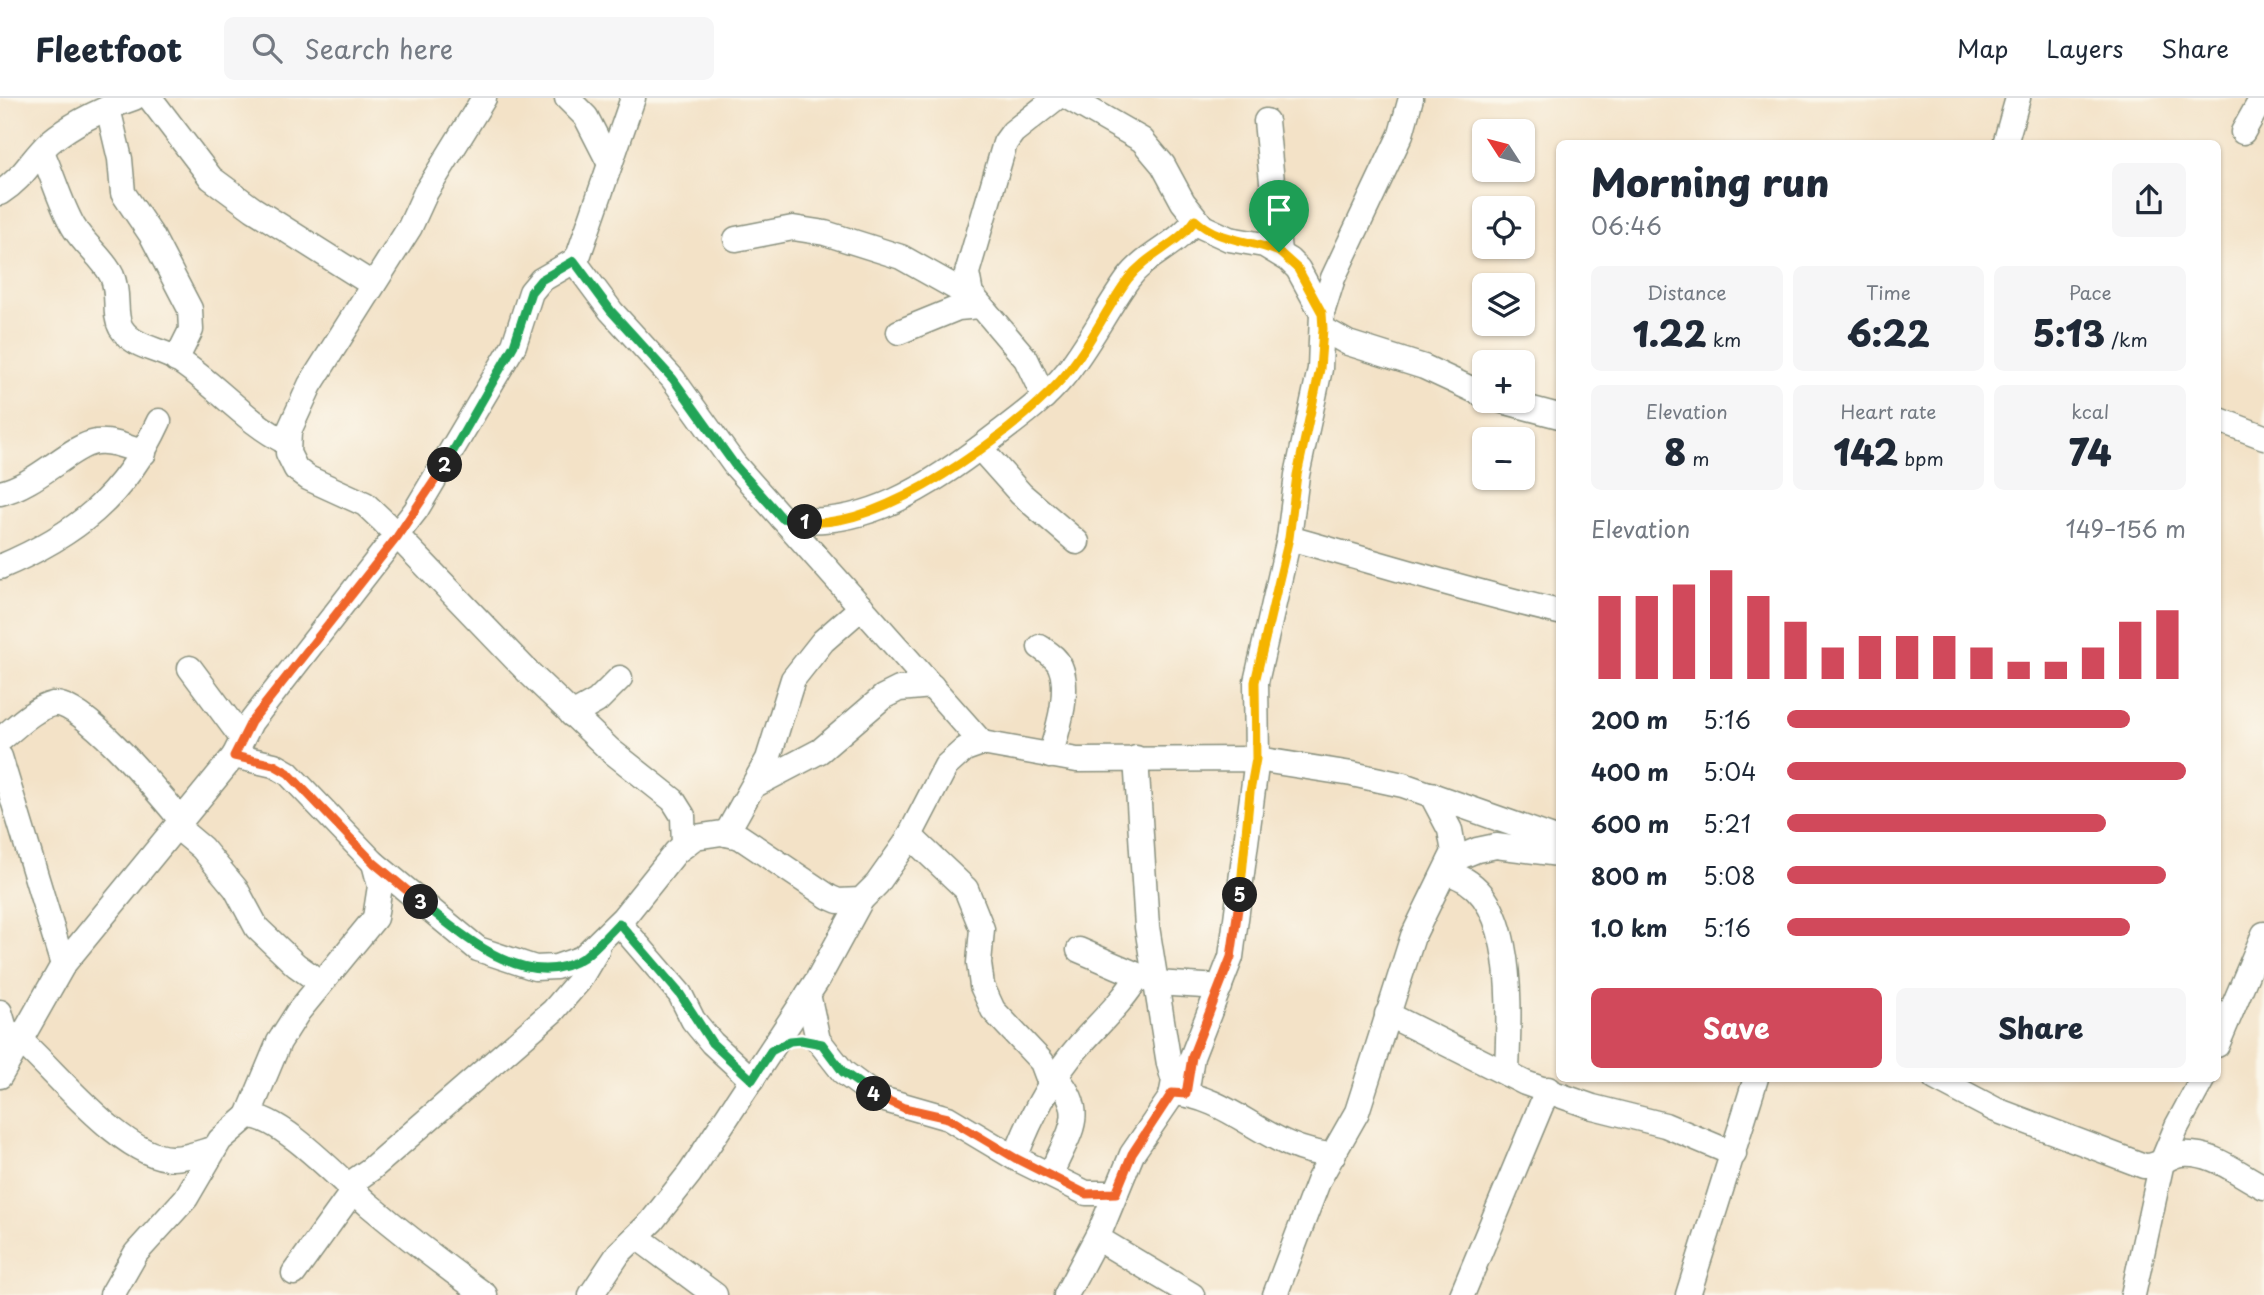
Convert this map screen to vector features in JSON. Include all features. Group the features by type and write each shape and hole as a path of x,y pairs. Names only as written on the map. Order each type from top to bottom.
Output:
{"street":[{"path":"0,193 23,177 61,133 108,108 134,98"},
{"path":"150,98 211,178 253,209 372,284"},
{"path":"484,98 426,192 410,227 305,394 296,411 286,442 290,461 308,478 365,505 572,715 673,800 683,816 684,846"},
{"path":"567,98 586,117 610,164"},
{"path":"0,1076 10,1042 63,965 180,824 238,747 264,705 397,537 449,458 514,345 531,292 541,280 574,261 633,98"},
{"path":"1044,397 1026,359 977,302 968,285 967,273 999,156 1013,132 1056,98"},
{"path":"1069,98 1142,140 1163,165 1195,220 1217,236 1251,241 1279,252 1298,269 1323,321 1348,343 1424,368 1472,390"},
{"path":"1066,1295 1099,1234 1132,1154 1179,1093 1231,957 1256,759 1255,682 1289,538 1297,475 1320,369 1323,321 1333,278 1401,134 1411,98"},
{"path":"2006,140 2018,98"},
{"path":"2242,132 2262,98"},
{"path":"108,108 120,159 123,193 152,236 190,309 191,330 176,360"},
{"path":"1266,121 1279,252"},
{"path":"42,152 73,226 111,274 117,290 121,327 138,344 176,360 270,434 286,442"},
{"path":"782,518 809,523 838,521 867,513 934,480 980,448 1044,397 1079,357 1129,278 1146,261 1182,236 1195,220"},
{"path":"736,239 793,228 825,233 901,257 977,302"},
{"path":"574,261 611,311 673,379 734,464 982,743"},
{"path":"899,332 977,302"},
{"path":"1535,410 1556,415"},
{"path":"2221,420 2264,436"},
{"path":"0,567 48,542 92,514 126,480 144,453 159,421"},
{"path":"0,493 36,480 86,445 96,442 108,442 144,453"},
{"path":"980,448 1021,494 1077,541"},
{"path":"1289,538 1413,572 1473,593 1556,611"},
{"path":"726,834 768,758 793,679 823,641 862,607"},
{"path":"1040,647 1055,658 1063,680 1062,701 1050,756"},
{"path":"190,668 238,747 288,773 374,863 478,948 499,958 535,968 556,967 582,958 611,931 684,846 695,837 726,834 740,837 829,898 838,901 861,900"},
{"path":"572,715 597,701 620,678"},
{"path":"755,785 820,751 883,697 899,689 932,686"},
{"path":"0,740 45,707 56,704 72,708 100,730 202,848 236,889 257,928 296,965 321,983"},
{"path":"591,1295 608,1267 637,1237 690,1173 808,994 861,900 892,865 946,766 965,749 982,743 1077,760 1256,759 1352,774 1431,794 1556,839"},
{"path":"0,757 63,965"},
{"path":"1136,758 1147,979 1179,1093 1221,1108 1289,1147 1333,1155"},
{"path":"1275,1295 1319,1179 1357,1112 1413,936 1454,852 1450,830 1431,794"},
{"path":"910,836 966,889 982,929 979,963 982,986 993,1010 1042,1062 1054,1082 1070,1093 1075,1113 1072,1129 1051,1174"},
{"path":"1448,867 1477,850 1496,846 1556,854"},
{"path":"112,1295 136,1252 186,1198 215,1148 229,1130 248,1116 279,1042 321,983 364,934 378,911 380,886 374,863"},
{"path":"1448,867 1482,897 1496,920 1508,979 1507,1074"},
{"path":"611,931 680,994 712,1043 752,1080"},
{"path":"294,1273 350,1188 553,1011 578,982 611,931"},
{"path":"2221,1036 2264,934"},
{"path":"1079,950 1147,979 1220,987"},
{"path":"1015,1158 1027,1125 1078,1046 1147,979"},
{"path":"808,994 812,1019 822,1044 843,1072 878,1098 904,1108 948,1118 1015,1158 1086,1194 1116,1193"},
{"path":"0,1012 10,1042 119,1136 143,1151 172,1158 215,1148"},
{"path":"1387,1014 1507,1074 1592,1107 1665,1125 1734,1154"},
{"path":"771,1051 790,1041 822,1044"},
{"path":"1688,1295 1755,1082"},
{"path":"1943,1082 1996,1110 2136,1163 2150,1166 2174,1156 2198,1154 2215,1160 2264,1187"},
{"path":"2133,1295 2162,1162 2177,1126 2201,1082"},
{"path":"1462,1295 1548,1089"},
{"path":"248,1116 264,1119 286,1133 350,1188 485,1295"},
{"path":"1086,1194 1099,1234 1192,1295"},
{"path":"637,1237 715,1295"}],"route":[{"path":"1195,220 1217,236 1251,241 1279,252 1298,269 1322,313 1323,329 1320,369 1297,475 1289,538 1255,682 1256,759 1250,792 1243,880 1231,957 1192,1057 1185,1085 1186,1094 1172,1093 1132,1154 1116,1193 1086,1194 1060,1178 1015,1158 948,1118 927,1111 904,1108 878,1098 843,1072 822,1044 801,1040 780,1045 771,1051 752,1080 712,1043 694,1020 680,994 619,923 582,958 556,967 535,968 499,958 478,948 374,863 288,773 274,765 234,756 251,722 416,510 514,345 531,292 541,280 574,261 611,311 673,379 734,464 782,518 809,523 838,521 894,502 934,480 1014,423 1061,380 1096,332 1129,278 1146,261 1188,231 1195,220"}]}
